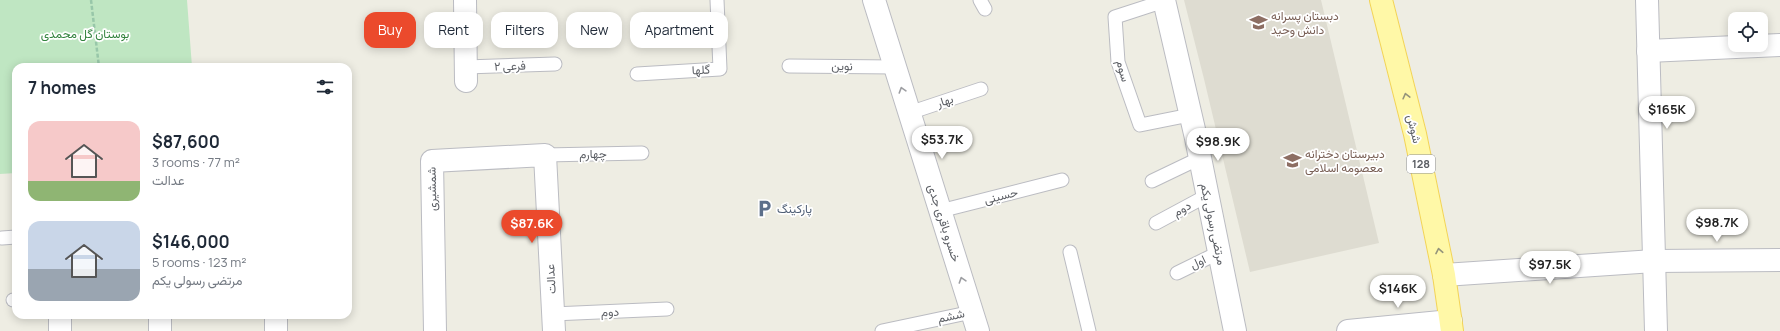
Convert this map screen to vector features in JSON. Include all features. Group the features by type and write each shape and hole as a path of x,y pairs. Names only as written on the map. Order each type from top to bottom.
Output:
{"main road":[{"name":"شوش","path":"1381,0 1416,134 1444,275 1451,326"}],"street":[{"path":"465,0 466,74"},
{"name":"خسرو باقری جدی","path":"874,0 975,321"},
{"path":"1646,0 1656,331"},
{"name":"مرتضی رسولی یکم","path":"1164,1 1200,158 1236,331"},
{"path":"1648,51 1780,44"},
{"name":"عدالت","path":"545,155 553,322"},
{"name":"شمشیری","path":"435,331 432,161 545,155"},
{"path":"1444,275 1654,261 1780,260"},
{"path":"60,319 60,331"},
{"path":"160,319 160,331"},
{"path":"276,319 276,331"},
{"path":"1348,331 1451,326"}],"lane":[{"name":"گلها","path":"637,74 720,69 717,0"},
{"name":"سوم","path":"1164,1 1115,17 1118,62 1140,125 1190,115"},
{"name":"فرعی ۲","path":"466,74 555,64"},
{"name":"نوین","path":"789,66 895,67"},
{"name":"بهار","path":"909,113 981,89"},
{"name":"چهارم","path":"545,155 642,153"},
{"path":"1152,181 1200,158"},
{"name":"حسینی","path":"940,211 1062,180"},
{"name":"دوم","path":"1156,223 1208,195"},
{"path":"2,238 12,237"},
{"path":"1070,252 1089,331"},
{"name":"اول","path":"1176,273 1220,252"},
{"name":"دوم","path":"553,322 667,309"},
{"name":"ششم","path":"882,331 975,321"}],"path":[{"path":"92,0 99,63"}],"shaded area":[{"name":"دبیرستان دخترانه معصومه اسلامی","path":"1184,0 1321,0 1379,243 1250,272"}],"green space":[{"name":"بوستان گل محمدی","path":"0,0 187,0 192,63 12,63 12,173 0,174"}],"place":[{"name":"دبستان پسرانه دانش وحید","path":"1258,23"},
{"name":"دبیرستان دخترانه معصومه اسلامی","path":"1292,161"},
{"name":"پارکینگ","path":"764,209"}]}
